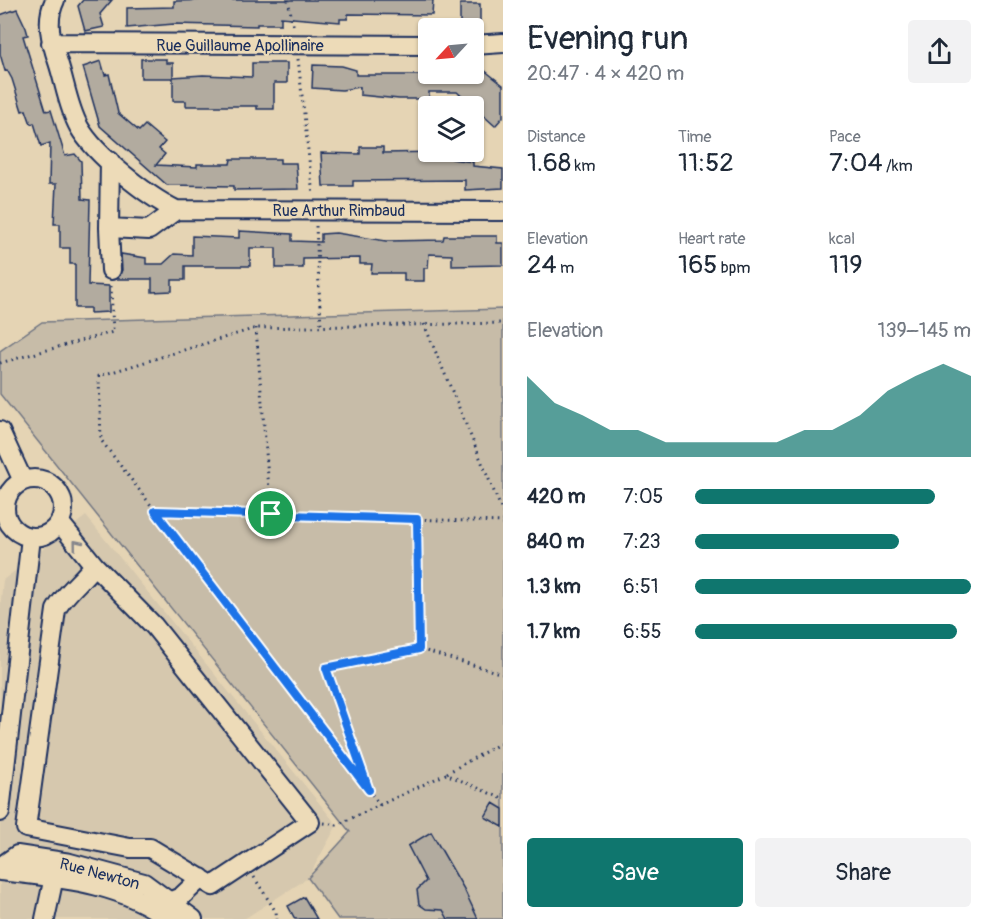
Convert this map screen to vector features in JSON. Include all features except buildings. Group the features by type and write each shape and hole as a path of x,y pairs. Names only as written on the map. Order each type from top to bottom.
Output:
{"street":[{"name":"Rue Arthur Rimbaud","path":"55,0 49,23 51,43 80,128 110,161 154,199 176,210 503,211"},
{"name":"Rue Guillaume Apollinaire","path":"51,43 418,45"},
{"path":"484,44 503,43"},
{"path":"110,161 111,270"},
{"path":"109,228 149,230 176,210"},
{"path":"0,431 10,447 23,481"},
{"path":"44,480 53,485 62,497 64,510 60,523 52,532 42,537 31,537 14,529 7,518 5,506 8,494 23,481 44,480"},
{"path":"26,828 130,848 150,848 213,886 310,822 154,626 94,565 60,523"},
{"path":"0,812 31,537"},
{"path":"17,855 26,828 56,610 61,600 79,585 94,565"},
{"name":"Rue Newton","path":"0,869 17,855 113,873 144,883 169,906"},
{"name":"Rue Newton","path":"0,869 107,888 169,906 193,919"},
{"path":"45,919 54,877"},
{"path":"169,906 201,878"}],"path":[{"path":"288,0 297,45 315,210 321,326"},
{"path":"0,363 113,332 111,270"},
{"path":"381,805 101,440 99,376 256,328 503,323"},
{"path":"424,324 503,513"},
{"path":"256,328 271,514"},
{"path":"155,511 503,522"},
{"path":"417,519 419,649"},
{"path":"369,790 326,668 419,649 503,674"},
{"path":"310,822 337,825 446,774 503,742"},
{"path":"446,774 503,799"},
{"path":"247,865 276,912 277,919"}],"shaded area":[{"path":"503,309 503,919 338,919 308,878 350,832 0,394 0,351 42,322"},
{"path":"86,516 337,825 308,878 244,919 0,919 0,609 3,580"}],"route":[{"path":"155,511 271,514 417,519 419,649 326,668 369,790 155,511"}]}
